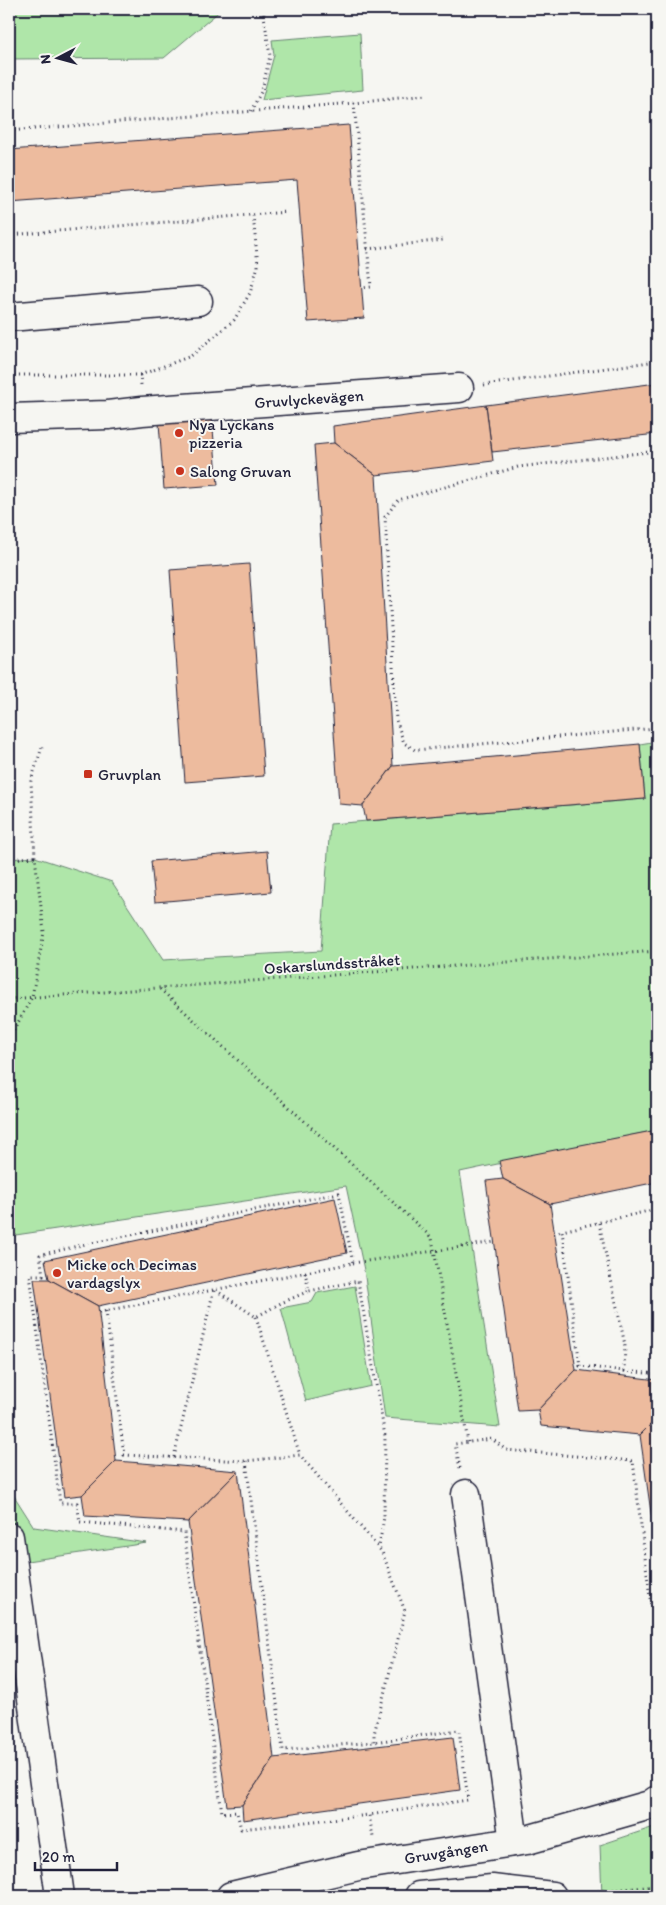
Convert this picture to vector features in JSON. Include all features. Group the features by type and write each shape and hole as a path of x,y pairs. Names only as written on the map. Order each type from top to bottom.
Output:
{"street":[{"path":"9,317 198,300"},
{"name":"Gruvlyckevägen","path":"9,418 108,415 459,388"},
{"path":"466,1494 514,1842"},
{"path":"9,1536 60,1896"},
{"name":"Gruvgången","path":"232,1896 358,1866 527,1840 650,1805 657,1800"},
{"path":"419,1896 492,1889 552,1896"}],"path":[{"path":"252,111 262,90 270,56 263,9"},
{"path":"9,131 354,103 426,95"},
{"path":"354,103 370,287 361,288"},
{"path":"9,235 287,212"},
{"path":"367,249 443,240"},
{"path":"459,388 657,361"},
{"path":"9,376 140,375 142,411"},
{"path":"657,451 518,468 398,500 386,517 396,720 404,743 415,750 657,728"},
{"path":"9,1040 32,997 44,932 35,856 31,781 44,744"},
{"path":"9,859 35,856"},
{"name":"Oskarslundsstråket","path":"9,1000 657,951"},
{"path":"160,989 432,1238 468,1442"},
{"path":"246,1461 283,1750 374,1742 460,1730 468,1800 369,1815 241,1829 237,1812 222,1813 184,1532 80,1522 77,1503 60,1503 30,1275 43,1275 40,1256 86,1244 339,1193 353,1263"},
{"path":"554,1232 657,1209"},
{"path":"599,1223 625,1345 624,1371"},
{"path":"562,1231 580,1366 657,1374"},
{"path":"98,1312 353,1263 495,1242"},
{"path":"305,1272 309,1292"},
{"path":"256,1317 281,1303 309,1292 358,1281 385,1436 384,1517 379,1548"},
{"path":"214,1289 256,1317 300,1455 382,1552 405,1610 374,1734 374,1742"},
{"path":"174,1457 214,1289"},
{"path":"9,1294 9,1308"},
{"path":"106,1311 124,1455 246,1461 300,1455"},
{"path":"35,1321 40,1320"},
{"path":"466,1494 455,1444 492,1439 506,1450 633,1461 657,1654"},
{"path":"369,1815 378,1863"},
{"path":"9,1856 14,1896"},
{"path":"552,1896 657,1886"}],"green space":[{"path":"9,9 222,9 164,58 9,59"},
{"path":"360,33 363,90 262,100 274,55 272,40"},
{"path":"657,741 657,1130 460,1172 500,1427 385,1418 364,1270 346,1186 9,1236 9,859 35,857 112,882 163,960 321,951 330,824 645,799 640,744"},
{"path":"355,1286 371,1386 306,1401 281,1308 312,1302 317,1293"},
{"path":"9,1488 34,1527 147,1543 27,1561 16,1529 9,1528"},
{"path":"657,1826 657,1896 602,1896 600,1845"}],"building":[{"path":"349,125 364,318 308,322 297,180 9,202 9,150"},
{"path":"657,383 657,434 492,452 486,405"},
{"path":"486,405 493,461 376,475 334,443 333,426"},
{"path":"212,419 218,485 164,489 159,423"},
{"path":"334,443 376,475 393,766 363,806 339,804 314,445"},
{"path":"249,564 264,776 185,782 170,570"},
{"path":"640,744 645,799 366,821 363,806 393,766"},
{"path":"267,851 271,892 155,902 151,861"},
{"path":"657,1130 657,1182 550,1204 503,1179 499,1161"},
{"path":"503,1179 550,1204 576,1370 538,1410 518,1411 486,1181"},
{"path":"335,1198 347,1253 98,1306 49,1279 45,1260"},
{"path":"34,1279 49,1279 98,1306 116,1461 82,1495 64,1497"},
{"path":"576,1370 657,1380 657,1418 640,1435 541,1426 538,1410"},
{"path":"657,1418 657,1555 640,1435"},
{"path":"116,1461 238,1471 188,1522 85,1516 82,1495"},
{"path":"238,1471 274,1758 242,1805 227,1806 188,1522"},
{"path":"453,1737 460,1790 243,1820 242,1805 274,1758"}],"place":[{"name":"Nya Lyckans pizzeria","path":"179,433"},
{"name":"Salong Gruvan","path":"180,471"},
{"name":"Gruvplan","path":"88,774"},
{"name":"Micke och Decimas vardagslyx","path":"57,1273"}]}
